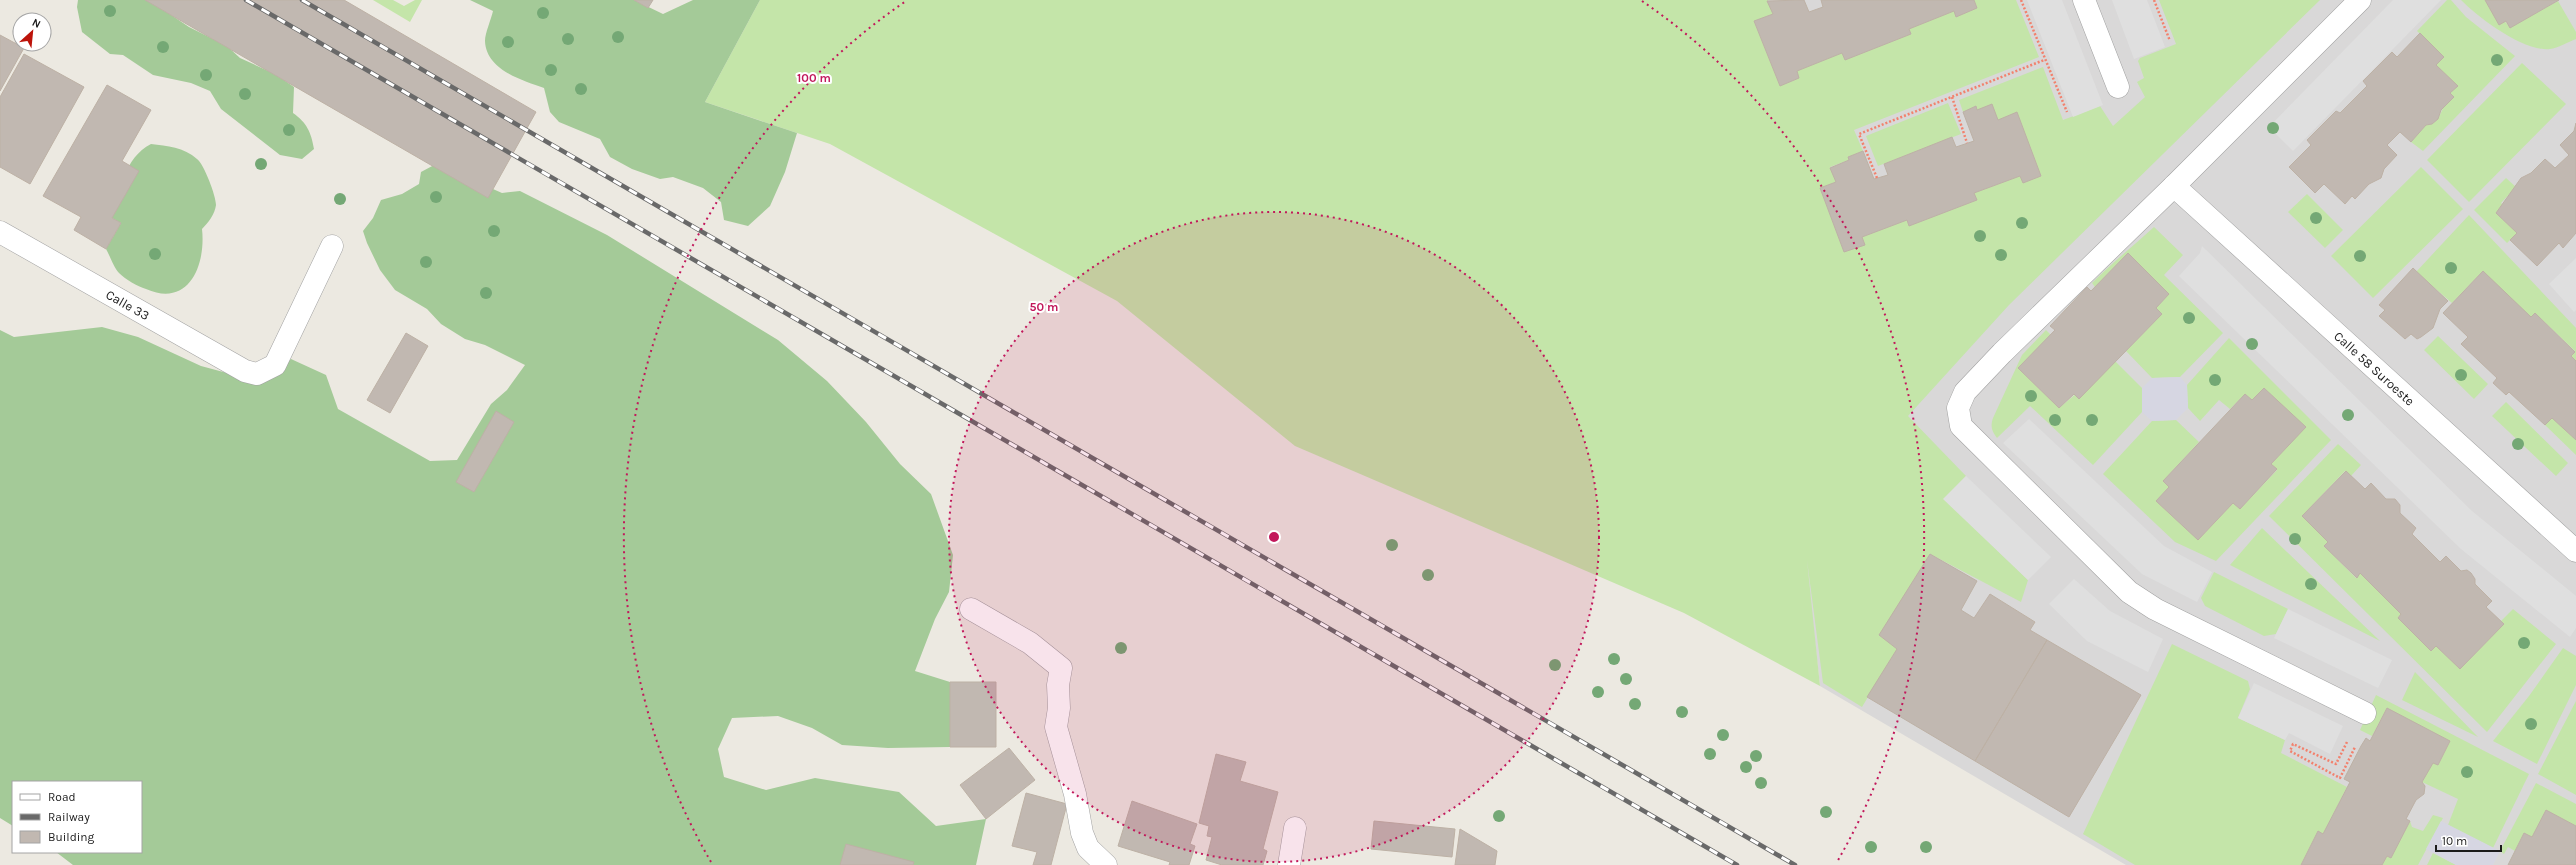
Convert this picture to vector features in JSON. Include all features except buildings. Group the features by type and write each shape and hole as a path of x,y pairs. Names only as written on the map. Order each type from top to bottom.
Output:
{"street":[{"path":"2084,0 2118,87"},
{"path":"2360,0 2174,186 2002,353 1965,392 1958,408 1961,426 2129,592 2155,610 2362,712"},
{"name":"Calle 58 Suroeste","path":"2174,186 2576,551"},
{"name":"Calle 33","path":"0,232 244,371 257,374 275,365 332,246"},
{"path":"971,609 1030,643 1061,668 1058,685 1059,708 1056,727 1075,794 1082,833 1088,848 1106,865"},
{"path":"1289,865 1295,828"}],"path":[{"path":"2021,0 2066,112"},
{"path":"2154,0 2170,41"},
{"path":"1877,178 1859,134 2044,60"},
{"path":"1952,97 1967,143"},
{"path":"2361,746 2357,744 2340,778 2290,751 2293,744 2336,764 2362,712"}],"shaded area":[{"path":"1703,0 2576,0 2576,865 2126,865 1820,686 1803,536"},
{"path":"2027,0 2062,0 2103,105 2073,117"},
{"path":"2112,0 2147,0 2165,47 2134,59"},
{"path":"2393,0 2441,0 2293,151 2269,127"},
{"path":"2202,246 2472,511 2576,596 2576,628 2570,637 2461,549 2179,276 2200,253"},
{"path":"2576,258 2576,310 2574,312 2549,284"},
{"path":"2180,377 2187,385 2188,408 2176,420 2152,421 2142,412 2142,388 2152,378"},
{"path":"2029,419 2164,546 2212,572 2197,602 2142,574 2003,443"},
{"path":"1966,476 2051,557 2028,580 1943,499"},
{"path":"2074,579 2110,611 2163,639 2148,672 2087,641 2049,604"},
{"path":"2288,609 2392,660 2378,688 2274,638"},
{"path":"2254,683 2343,726 2330,754 2289,733 2285,740 2238,718"},
{"path":"2441,821 2500,851 2493,865 2456,865 2426,849"}],"green space":[{"path":"78,0 149,0 189,27 227,46 240,58 275,74 294,87 293,113 302,120 308,128 314,149 302,159 280,155 221,109 210,91 191,83 153,75 123,55 110,54 82,32 77,7"},
{"path":"373,0 393,0 404,6 415,0 422,0 410,22"},
{"path":"470,0 634,0 663,14 693,0 760,0 705,102 797,133 785,172 770,206 748,226 724,220 721,202 703,188 673,177 660,179 632,169 610,157 600,139 559,122 550,112 544,88 516,77 498,67 492,59 487,51 485,41 493,11"},
{"path":"760,0 1768,0 1773,14 1754,21 1780,86 1799,78 1797,71 1842,53 1845,60 1911,34 1909,29 1954,11 1956,17 1977,8 1974,0 2016,0 2039,57 1854,130 1863,151 1848,157 1849,160 1830,167 1836,182 1820,188 1844,252 1864,245 1862,237 1907,220 1909,226 1977,200 1974,193 2020,176 2023,182 2041,176 2017,113 1998,120 1977,110 1976,106 1963,112 1959,100 2043,67 2063,120 2100,106 2113,126 2145,97 2137,82 2144,78 2138,61 2140,58 2176,44 2159,0 2320,0 2009,305 1908,416 1966,476 1944,499 2028,580 2021,602 1930,554 1880,635 1897,649 1862,707 1823,683 1807,560 1820,686 1684,613 1295,446 1117,301 830,144 705,102"},
{"path":"2447,0 2451,0 2466,17 2515,56 2423,151 2411,142 2426,125 2432,124 2438,119 2450,93 2457,86 2436,65 2444,57 2417,31"},
{"path":"2461,0 2485,0 2510,27 2558,1 2576,32 2576,39 2550,49 2527,45 2490,24"},
{"path":"2522,63 2566,104 2469,202 2427,160"},
{"path":"1948,103 1961,134 1878,166 1866,136"},
{"path":"151,144 169,146 187,152 197,159 206,173 212,188 216,205 213,215 202,229 203,243 201,256 192,280 184,288 173,293 161,293 143,288 128,280 117,271 106,249 121,223 112,218 124,176 135,158 142,150"},
{"path":"436,164 502,193 520,191 607,235 778,340 827,381 866,422 900,464 931,494 953,555 949,592 935,619 915,671 950,682 950,747 888,748 842,745 812,728 778,716 732,718 718,749 724,777 766,790 815,778 899,792 936,826 986,819 976,865 73,865 57,853 142,853 142,781 12,781 12,825 0,818 0,330 14,337 102,327 138,337 201,366 227,373 271,377 291,359 326,375 338,409 430,461 457,460 491,404 507,390 525,365 485,345 465,339 441,324 427,309 395,290 380,270 363,231 373,218 381,200 402,194 419,184 421,172"},
{"path":"2421,167 2463,209 2373,298 2331,256"},
{"path":"2506,178 2516,187 2501,203 2503,205 2496,213 2517,233 2507,243 2474,210"},
{"path":"2307,194 2343,230 2325,248 2288,212"},
{"path":"2469,215 2576,328 2576,361 2571,356 2575,351 2535,313 2531,317 2482,272 2452,303 2416,272"},
{"path":"2154,227 2183,255 2164,275 2223,333 2180,377 2152,378 2126,351 2162,314 2156,308 2169,294 2128,253 2095,287 2092,283"},
{"path":"2046,330 2051,335 2018,368 2059,408 2115,361 2142,388 2142,412 2093,465 2030,406 1997,438 1993,431 1993,418 2022,355"},
{"path":"2438,336 2488,384 2474,399 2424,350"},
{"path":"2229,338 2331,440 2216,561 2175,542 2103,474 2152,421 2176,420 2199,442 2163,481 2169,487 2156,501 2198,540 2233,503 2240,509 2277,470 2271,464 2305,427 2264,388 2252,400 2245,394 2230,409 2219,400 2200,421 2188,408 2187,385"},
{"path":"2506,402 2568,463 2556,476 2492,416"},
{"path":"2552,418 2576,440 2576,455 2545,425"},
{"path":"2338,444 2361,465 2351,476 2345,471 2302,516 2328,542 2324,546 2356,578 2360,573 2401,614 2398,618 2431,651 2436,646 2460,669 2504,624 2501,621 2513,609 2556,644 2487,732 2269,516"},
{"path":"2262,528 2380,641 2230,565"},
{"path":"2214,572 2288,609 2276,634 2264,636 2205,606 2201,598"},
{"path":"2172,644 2248,681 2250,689 2238,718 2285,740 2281,753 2347,787 2323,834 2318,831 2301,865 2135,865 2083,834"},
{"path":"2563,648 2576,656 2576,685 2537,764 2493,741 2529,696"},
{"path":"2415,672 2478,737 2402,700"},
{"path":"2376,695 2529,774 2493,848 2448,825 2458,799 2422,782 2433,763 2438,765 2450,741 2387,708 2372,736 2360,730"},
{"path":"2576,701 2576,795 2538,774"},
{"path":"2536,783 2576,804 2576,826 2546,810 2532,837 2524,833 2515,851 2508,847 2504,854 2500,851"},
{"path":"2433,815 2443,818 2418,865 2382,865 2387,856 2391,858 2410,821 2412,827 2423,831"},
{"path":"2433,853 2456,865 2427,865"}],"railway":[{"path":"246,0 1737,865"},
{"path":"302,0 1795,865"}]}
